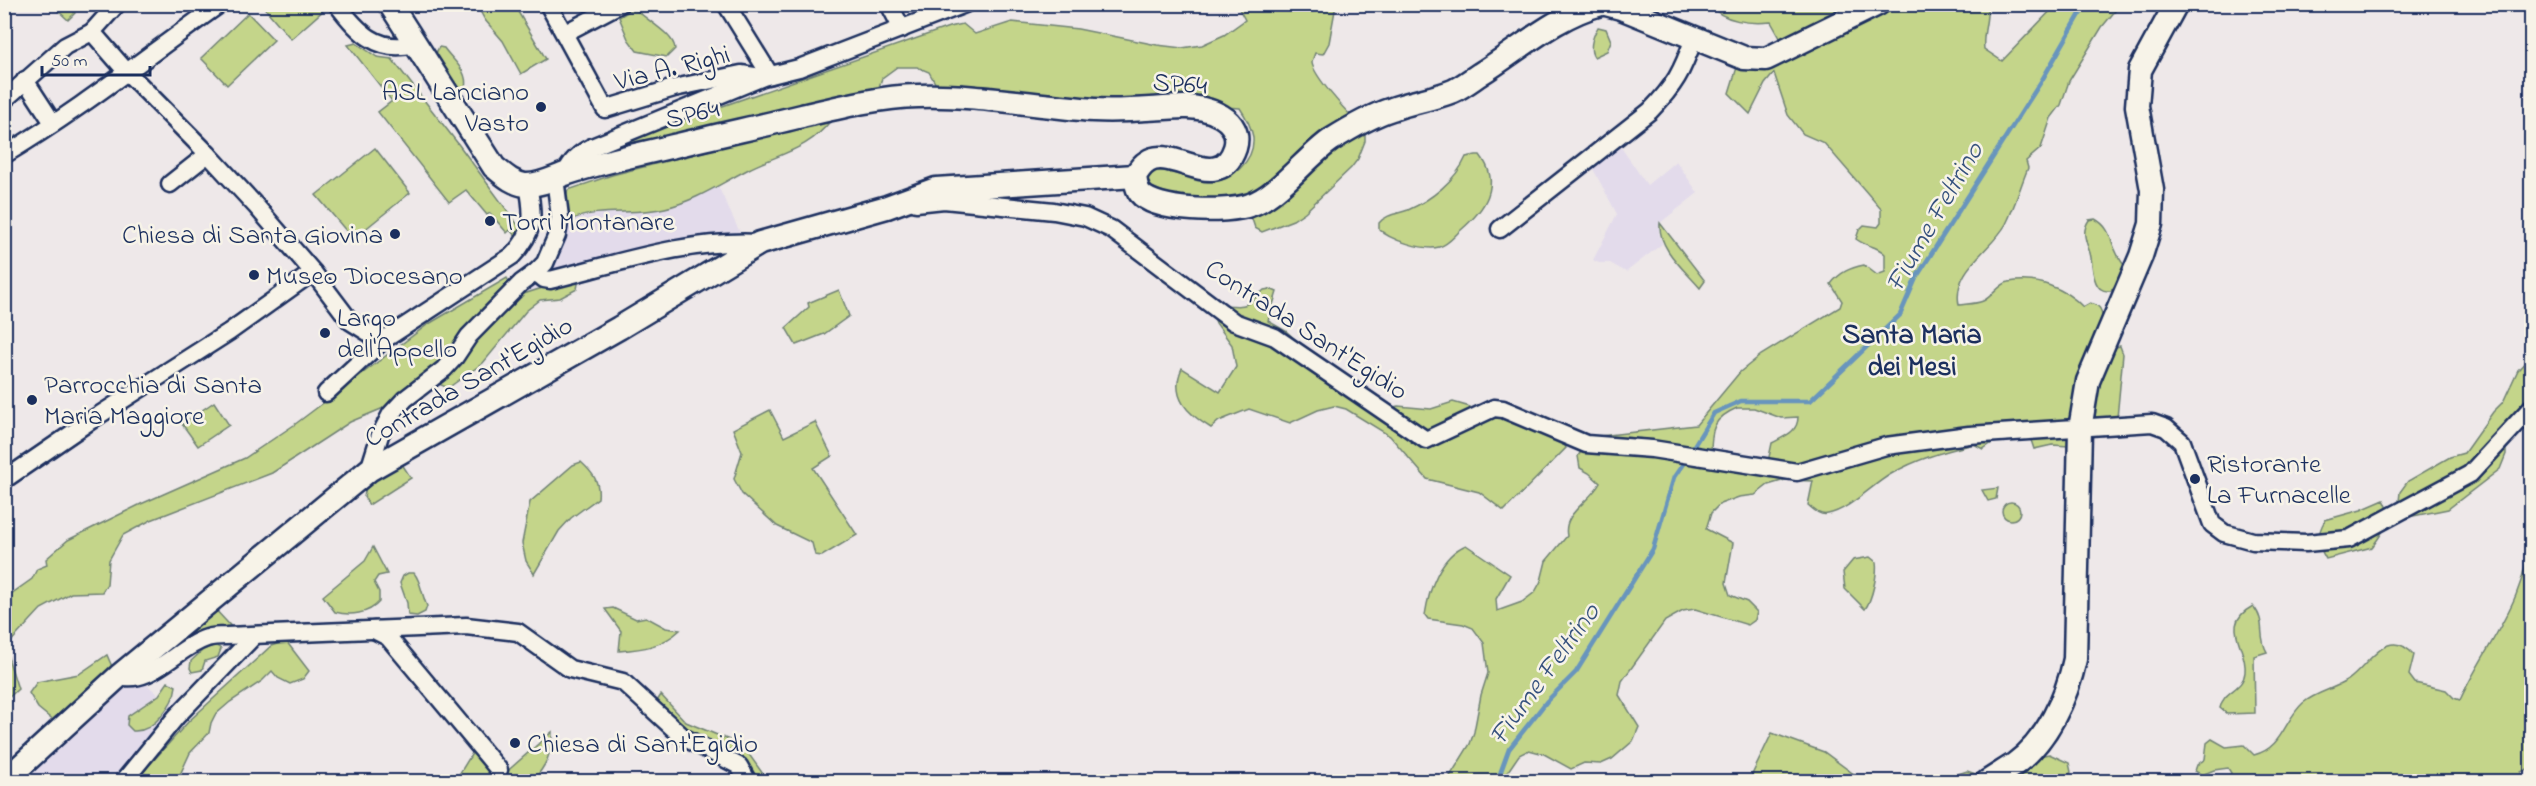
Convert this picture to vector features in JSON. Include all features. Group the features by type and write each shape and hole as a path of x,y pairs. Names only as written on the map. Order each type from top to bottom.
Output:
{"street":[{"path":"4,100 65,46 92,32 117,4"},
{"path":"4,155 87,102 126,71 220,4"},
{"path":"337,4 360,34 371,41 395,46 414,44"},
{"path":"390,4 494,167 513,182 528,185 561,176"},
{"name":"Via A. Righi","path":"548,4 605,110 674,88 741,74 766,76"},
{"path":"565,33 620,4"},
{"path":"726,4 766,76"},
{"path":"889,4 902,29"},
{"path":"369,470 380,435 391,414 405,399 444,369 469,336 520,283 536,272 545,262 557,235 561,176 579,154 766,76 799,68 965,4"},
{"path":"1135,176 1136,185 1141,194 1164,205 1218,209 1252,205 1270,193 1328,142 1360,122 1389,110 1454,91 1508,57 1554,24 1586,8 1601,4"},
{"path":"1606,4 1744,58 1766,60 1878,4"},
{"path":"1987,782 2017,763 2040,740 2070,684 2075,659 2080,429 2088,381 2141,256 2151,224 2152,190 2137,106 2140,70 2176,4"},
{"path":"92,32 126,71 208,154 313,272 350,321 382,341"},
{"path":"1500,229 1650,111 1671,90 1682,71 1694,38"},
{"path":"26,80 53,123"},
{"name":"SP64","path":"561,176 859,102 917,96 981,98 1096,110 1189,107 1209,110 1222,116 1231,124 1237,136 1234,150 1224,163 1211,169 1199,169 1161,158 1146,162 1135,176"},
{"path":"170,184 208,154"},
{"name":"Contrada Sant'Egidio","path":"10,776 119,676 369,470 619,328 760,243 887,207 936,189 1135,176"},
{"path":"326,393 382,341 512,256 524,244 531,228 531,200 528,185"},
{"name":"Contrada Sant'Egidio","path":"887,207 944,200 1044,210 1085,217 1111,229 1234,322 1275,337 1426,440 1494,408 1503,409 1586,444 1652,448 1797,472 1886,446 1969,435 2080,429"},
{"path":"536,272 544,279 550,280 686,246 730,241 760,243"},
{"path":"4,480 229,332 313,272"},
{"path":"2080,429 2152,423 2166,428 2182,442 2212,525 2224,533 2253,541 2306,543 2349,539 2470,474 2532,407"},
{"path":"119,676 129,679 141,676 206,638 466,626 518,632 570,669 623,682 683,737 739,766 748,782"},
{"path":"374,630 388,637 498,770"},
{"path":"123,782 176,717 254,636"}],"shaded area":[{"path":"1618,143 1647,185 1676,161 1698,193 1660,223 1659,232 1662,244 1626,272 1610,263 1599,263 1593,260 1617,214 1592,167"},
{"path":"718,186 743,239 574,278 517,296 568,215 570,220 598,212 676,205"},
{"path":"145,683 159,695 173,702 167,720 115,781 30,781 38,757 119,688"}],"green space":[{"path":"1895,4 1987,5 1984,49 2002,61 2056,5 2120,5 2102,27 2069,81 2061,105 2051,118 2041,148 2026,161 2028,168 2006,224 1974,261 1961,281 1958,292 1959,305 1974,303 1986,299 2006,283 2029,281 2059,289 2083,307 2090,303 2098,306 2102,316 2101,328 2069,446 2052,445 2034,449 2030,437 1998,439 1983,449 1974,444 1952,450 1901,468 1844,508 1828,514 1815,511 1808,505 1813,481 1785,480 1768,485 1755,495 1739,497 1720,504 1711,513 1706,529 1733,543 1726,583 1730,595 1747,602 1757,612 1755,620 1748,625 1695,609 1683,611 1665,621 1622,681 1619,695 1639,727 1633,741 1612,759 1601,764 1584,763 1571,769 1544,754 1529,750 1519,755 1504,777 1504,781 1447,781 1470,744 1488,673 1484,643 1473,628 1463,624 1428,619 1425,615 1437,574 1449,557 1466,545 1510,575 1496,599 1497,611 1522,602 1535,592 1541,581 1546,561 1567,536 1567,528 1573,514 1600,483 1580,468 1578,456 1591,437 1696,425 1740,372 1761,355 1840,307 1842,301 1831,284 1838,276 1864,265 1877,275 1885,272 1885,254 1856,239 1859,230 1864,225 1878,227 1881,223 1881,209 1824,143 1803,134 1788,115 1774,73 1765,84 1750,114 1729,93 1738,64 1830,37","holes":["1737,408 1754,408 1781,418 1798,417 1793,430 1772,443 1768,462 1711,454 1713,431 1718,420"]},
{"path":"52,5 67,5 75,13 68,20"},
{"path":"262,5 324,5 326,8 291,39"},
{"path":"484,5 514,5 546,59 521,74 503,41 480,11"},
{"path":"1237,5 1336,5 1329,43 1323,54 1315,53 1312,63 1324,84 1354,119 1243,202 1179,198 1151,187 1147,177 1156,171 1164,171 1209,182 1233,174 1246,162 1253,146 1251,129 1240,108 939,90 929,72 917,67 897,67 882,78 879,87 862,99 598,154 674,123 949,27 963,24 975,34 1012,22 1078,29 1182,48 1202,45 1224,35 1245,20"},
{"path":"1710,5 1834,5 1847,14 1784,45 1771,22 1738,21 1722,15"},
{"path":"634,8 670,38 675,49 667,57 637,51 628,39 619,17"},
{"path":"248,13 274,40 227,85 201,58"},
{"path":"1598,27 1606,29 1611,41 1607,51 1594,57 1591,46"},
{"path":"356,43 377,57 392,59 523,232 518,239 510,230 507,233 490,213 487,215 466,190 449,202 378,112 392,101 348,45"},
{"path":"439,47 444,48 459,66 465,76 465,88 454,92 436,58"},
{"path":"832,119 823,130 803,145 676,205 653,210 593,214 570,220 563,205 568,190 612,175"},
{"path":"1365,129 1365,141 1358,159 1305,212 1293,220 1262,232 1255,228 1251,216 1331,150"},
{"path":"375,148 410,193 353,239 316,195"},
{"path":"1480,155 1487,166 1490,177 1488,196 1477,214 1448,242 1433,248 1416,246 1399,241 1379,229 1379,223 1385,218 1408,210 1434,195 1456,174 1466,157"},
{"path":"2095,219 2109,233 2124,265 2123,274 2111,291 2099,288 2093,274 2085,233 2089,220"},
{"path":"1660,223 1705,281 1700,288 1668,250 1660,232"},
{"path":"507,278 517,296 574,278 578,284 577,289 560,298 540,300 526,311 483,363 448,388 423,377 386,407 350,422 272,473 151,520 123,535 109,560 107,584 102,592 71,593 41,609 5,648 18,689 5,701 4,599 32,579 37,569 47,565 46,559 68,540 141,504 245,458 294,425 427,325"},
{"path":"1270,289 1277,292 1268,321 1286,331 1315,357 1390,408 1398,406 1431,409 1453,402 1470,407 1473,413 1503,414 1560,435 1566,448 1504,511 1479,492 1427,479 1390,436 1346,409 1334,406 1318,410 1290,423 1249,409 1219,421 1211,428 1188,411 1179,396 1179,378 1182,368 1220,392 1236,367 1232,345 1216,323 1212,312 1218,305 1247,304 1264,290"},
{"path":"839,290 849,316 824,334 796,345 786,328 809,307 808,303"},
{"path":"2120,346 2123,354 2117,418 2087,421 2104,350"},
{"path":"2531,356 2531,397 2522,404 2511,420 2506,441 2506,454 2500,469 2448,509 2404,518 2399,502 2400,492 2408,481 2450,457 2464,453 2493,412 2503,402 2518,370"},
{"path":"214,402 229,425 198,446 182,424"},
{"path":"770,410 784,437 815,422 832,456 813,468 857,535 822,556 815,555 812,543 777,526 742,494 734,479 742,452 733,429"},
{"path":"398,458 411,478 369,505 364,497 367,481"},
{"path":"581,462 595,478 598,498 571,518 559,531 534,574 526,561 522,543 530,502 573,465"},
{"path":"1998,488 1996,499 1988,501 1982,490"},
{"path":"2384,500 2388,519 2384,530 2372,547 2326,559 2319,540 2325,520 2361,510"},
{"path":"2011,502 2017,505 2020,511 2017,517 2011,520 2005,517 2002,511 2005,505"},
{"path":"2528,532 2531,532 2532,767 2521,772 2522,781 2266,782 2266,779 2229,782 2228,778 2231,773 2228,768 2202,775 2195,771 2197,765 2205,759 2207,743 2212,739 2226,747 2244,745 2254,755 2264,751 2277,740 2303,703 2348,680 2387,646 2395,644 2404,647 2414,655 2409,675 2415,683 2446,690 2454,698 2460,700 2514,599 2527,555"},
{"path":"373,547 387,574 378,576 374,582 379,592 379,602 359,613 335,612 323,596 365,561"},
{"path":"1870,557 1876,562 1876,573 1872,593 1865,609 1845,589 1843,572 1853,560"},
{"path":"414,573 416,576 427,606 425,612 417,616 408,615 407,603 400,583 403,576"},
{"path":"2253,606 2260,618 2267,652 2254,656 2255,713 2227,714 2220,708 2222,702 2241,683 2245,672 2243,653 2237,636 2237,621"},
{"path":"213,607 238,634 146,669"},
{"path":"613,608 636,619 646,617 666,628 680,630 659,644 619,651 621,631 605,609"},
{"path":"286,641 309,671 303,679 290,684 278,678 272,671 262,681 215,715 209,733 190,753 177,781 134,782 189,721 271,646"},
{"path":"215,645 221,649 218,657 205,661 202,670 192,672 191,661 203,650"},
{"path":"107,655 113,669 55,722 38,708 29,693 37,682 79,674"},
{"path":"168,682 176,686 167,709 148,727 133,731 127,725 128,716 159,695"},
{"path":"661,695 686,722 734,742 748,753 768,781 757,781 740,760 688,734 655,704"},
{"path":"552,732 547,759 532,781 465,781 458,776 476,747 504,774"},
{"path":"1772,733 1824,752 1863,781 1749,781"},
{"path":"2049,754 2069,763 2071,772 2065,781 2001,782 2039,756"},
{"path":"1967,771 1984,777 1975,781 1934,782"}],"waterway":[{"name":"Fiume Feltrino","path":"1692,449 1714,413 1741,401 1810,401 1900,315 1916,278 2042,80 2086,4"},
{"name":"Fiume Feltrino","path":"1497,782 1509,749 1547,701 1576,672 1653,549 1674,477 1685,461"}],"place":[{"name":"ASL Lanciano Vasto","path":"541,107"},
{"name":"Torri Montanare","path":"490,221"},
{"name":"Chiesa di Santa Giovina","path":"395,234"},
{"name":"Museo Diocesano","path":"254,275"},
{"name":"Largo dell'Appello","path":"325,333"},
{"name":"Parrocchia di Santa Maria Maggiore","path":"32,400"},
{"name":"Ristorante La Furnacelle","path":"2195,479"},
{"name":"Chiesa di Sant'Egidio","path":"515,743"}],"district":[{"name":"Santa Maria dei Mesi","path":"1912,349"}]}
